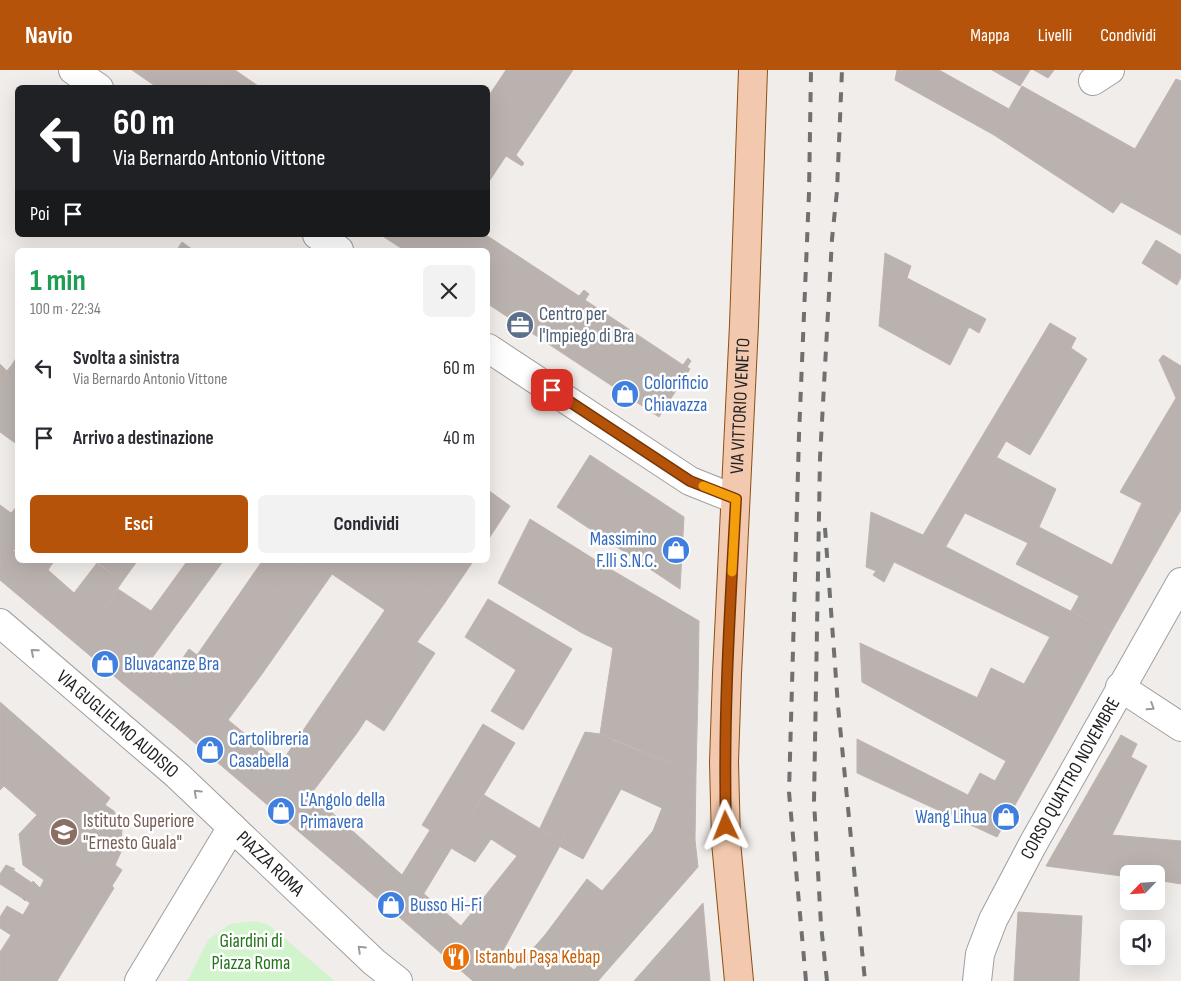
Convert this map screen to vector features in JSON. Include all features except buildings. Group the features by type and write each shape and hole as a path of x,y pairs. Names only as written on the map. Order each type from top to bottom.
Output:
{"main road":[{"name":"VIA VITTORIO VENETO","path":"739,981 726,842 724,762 753,70"}],"street":[{"path":"73,70 95,85"},
{"path":"320,237 336,248"},
{"path":"490,349 690,481 736,499"},
{"name":"CORSO QUATTRO NOVEMBRE","path":"977,981 980,954 993,920 1120,687 1181,582"},
{"name":"VIA GUGLIELMO AUDISIO","path":"0,623 177,775 232,827"},
{"path":"1120,687 1181,727"},
{"name":"PIAZZA ROMA","path":"139,981 232,827 374,962 398,981"}],"green space":[{"name":"Giardini di Piazza Roma","path":"255,921 269,925 335,981 187,981 208,940 230,924"}],"railway":[{"path":"806,981 789,792 799,435 809,193 811,70"},
{"path":"827,981 821,925 814,801 820,458 832,239 837,191 842,70"},
{"path":"825,528 838,706 865,981"}],"slow traffic":[{"path":"703,486 736,499 732,572"}],"place":[{"name":"Centro per l'Impiego di Bra","path":"520,325"},
{"name":"Colorificio Chiavazza","path":"625,394"},
{"name":"Massimino F.lli S.N.C.","path":"676,550"},
{"name":"Bluvacanze Bra","path":"105,664"},
{"name":"Cartolibreria Casabella","path":"210,750"},
{"name":"L'Angolo della Primavera","path":"281,811"},
{"name":"Wang Lihua","path":"1006,817"},
{"name":"Istituto Superiore \"Ernesto Guala\"","path":"64,832"},
{"name":"Busso Hi-Fi","path":"391,905"},
{"name":"Istanbul Paşa Kebap","path":"456,957"}],"route":[{"path":"552,390 690,481 736,499 724,762 726,826"}]}
